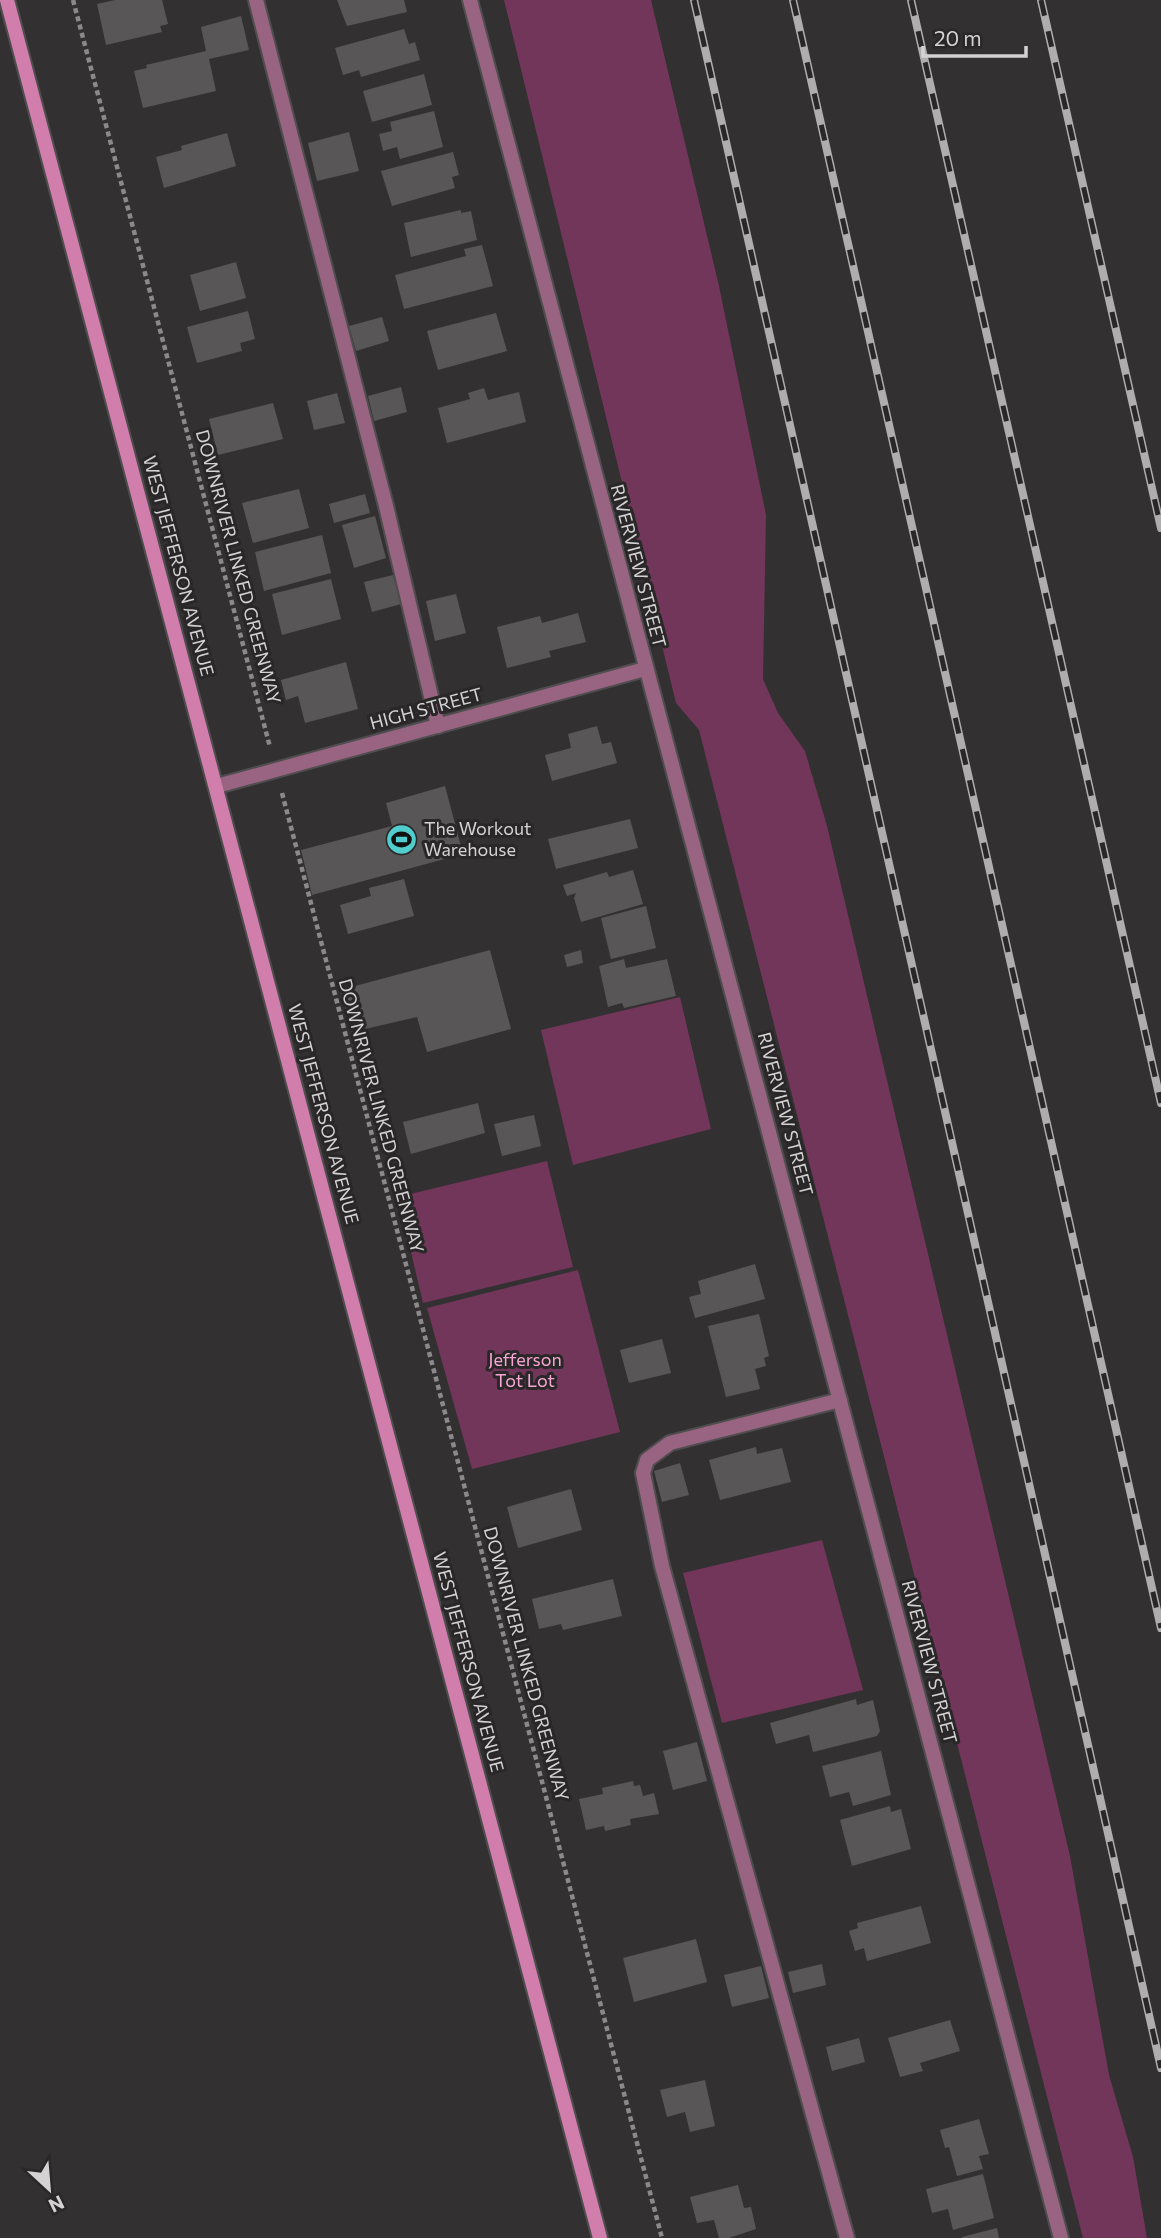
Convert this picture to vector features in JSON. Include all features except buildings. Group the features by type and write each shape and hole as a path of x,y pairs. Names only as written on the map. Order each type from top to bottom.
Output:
{"main road":[{"name":"WEST JEFFERSON AVENUE","path":"7,0 600,2238"}],"street":[{"path":"256,0 386,506 438,726"},
{"name":"RIVERVIEW STREET","path":"470,0 1061,2238"},
{"name":"HIGH STREET","path":"217,786 645,669"},
{"path":"840,1400 670,1444 647,1460 643,1473 662,1566 847,2238"}],"path":[{"name":"DOWNRIVER LINKED GREENWAY","path":"73,0 662,2238"}],"green space":[{"path":"504,0 651,0 719,286 766,515 763,679 778,713 805,751 827,826 1070,1856 1109,2075 1133,2157 1147,2238 1083,2238 699,730 676,703"},
{"path":"680,997 711,1129 573,1165 541,1030"},
{"path":"547,1161 573,1267 423,1303 398,1197"},
{"name":"Jefferson Tot Lot","path":"578,1270 620,1432 472,1469 427,1308"},
{"path":"822,1540 863,1690 722,1723 683,1573"}],"railway":[{"path":"694,0 1161,2068"},
{"path":"793,0 1161,1628"},
{"path":"911,0 1161,1103"},
{"path":"1041,0 1161,528"}],"place":[{"name":"The Workout Warehouse","path":"401,839"}]}
